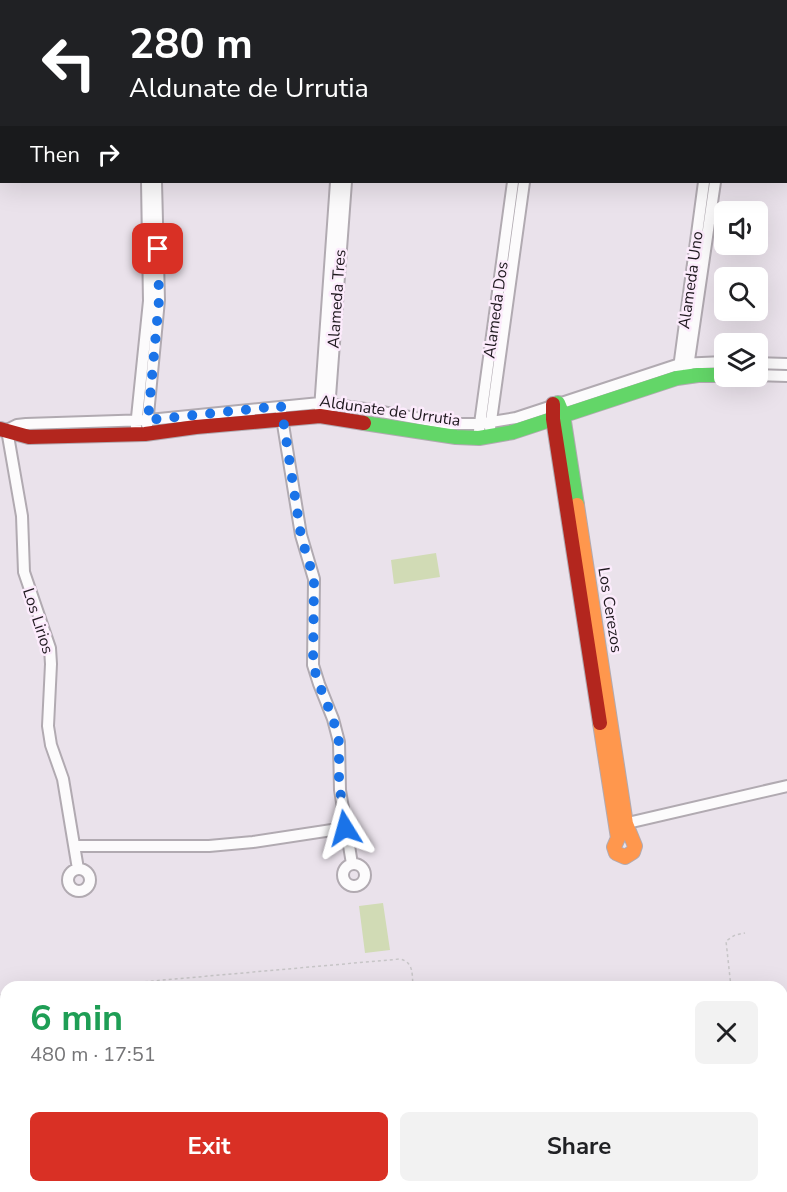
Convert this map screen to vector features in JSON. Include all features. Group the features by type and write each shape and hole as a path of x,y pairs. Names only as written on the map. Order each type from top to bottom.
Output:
{"street":[{"path":"142,427 149,301 147,183"},
{"path":"142,427 159,300 156,183"},
{"name":"Alameda Tres","path":"325,410 336,183"},
{"name":"Alameda Tres","path":"325,410 345,183"},
{"name":"Alameda Dos","path":"484,430 513,183"},
{"name":"Alameda Dos","path":"484,430 524,183"},
{"name":"Alameda Uno","path":"683,370 704,183"},
{"name":"Alameda Uno","path":"683,370 715,183"},
{"path":"768,363 787,363"},
{"name":"Aldunate de Urrutia","path":"4,430 29,437 281,412 325,410 456,437 484,430 513,432 557,410 683,370 714,364"},
{"name":"Aldunate de Urrutia","path":"683,370 714,374"},
{"path":"768,375 787,376"},
{"name":"Los Cerezos","path":"557,410 622,831 787,786"},
{"path":"281,412 301,536 314,579 313,665 339,742 339,781 352,864"},
{"name":"Los Lirios","path":"4,430 22,516 24,572 50,648 49,736 63,779 78,869"},
{"path":"75,846 209,846 253,842 345,828"}],"path":[{"path":"729,981 726,941 735,935 745,933"},
{"path":"152,981 400,959 410,965 412,981"}],"green space":[{"path":"436,553 440,577 394,584 391,560"},
{"path":"383,903 390,950 365,953 359,906"}],"traffic: fast":[{"path":"364,423 456,437 479,438 513,432 677,378 714,375"},
{"path":"558,403 563,415 577,505"}],"traffic: slow":[{"path":"577,505 626,824 635,846 633,852 625,857 616,853 614,847 618,838 600,723"}],"traffic: jam":[{"path":"553,404 553,419 600,723"},
{"path":"0,429 29,437 145,434 320,416 364,423"}],"route":[{"path":"158,249 159,300 148,420 281,406 301,536 314,579 313,665 337,730 340,753 339,781 345,828"}]}
